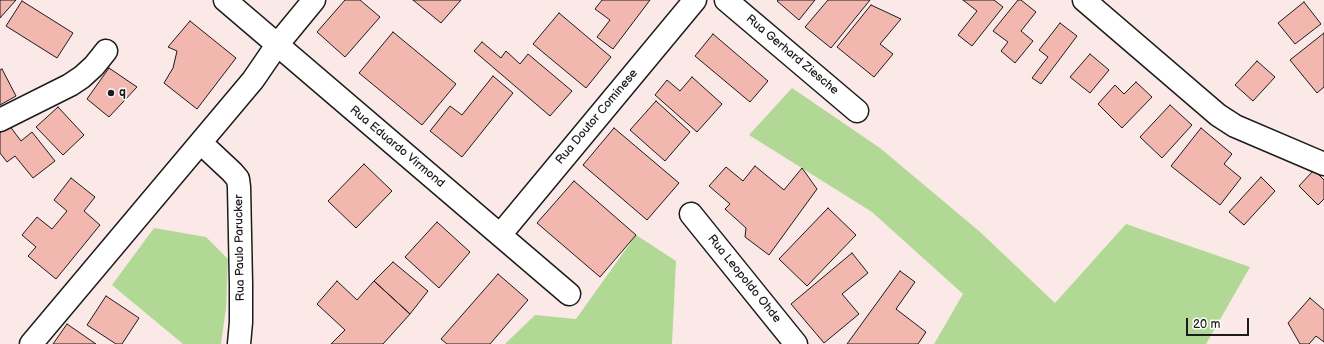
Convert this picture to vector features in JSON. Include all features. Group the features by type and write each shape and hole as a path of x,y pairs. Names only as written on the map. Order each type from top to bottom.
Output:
{"street":[{"name":"Rua Eduardo Virmond","path":"225,0 570,294"},
{"path":"31,344 253,80 277,45 314,0"},
{"name":"Rua Doutor Cominese","path":"500,235 695,0"},
{"name":"Rua Gerhard Ziesche","path":"726,0 857,111"},
{"path":"1084,0 1218,115 1235,126 1324,164"},
{"path":"0,120 70,85 94,66 106,51"},
{"name":"Rua Paulo Parucker","path":"201,143 238,179 241,284 238,344"},
{"name":"Rua Leopoldo Ohde","path":"691,214 796,344"}],"green space":[{"path":"792,88 880,148 979,231 1055,303 1126,224 1250,267 1206,344 934,344 963,294 872,212 749,135"},
{"path":"154,228 206,237 228,259 226,308 221,344 183,344 112,285"},
{"path":"636,235 676,261 672,344 505,344 535,315 576,319"}],"building":[{"path":"0,0 16,0 0,18"},
{"path":"345,0 360,0 380,17 345,57 317,32"},
{"path":"413,0 461,0 441,23"},
{"path":"602,0 650,0 613,49 597,37 610,20 595,9"},
{"path":"815,0 799,20 777,1"},
{"path":"828,0 870,0 831,48 805,27"},
{"path":"963,0 994,0 1003,7 972,46 958,35 977,11"},
{"path":"1018,0 1021,0 1036,12 1021,31 1033,41 1015,63 1001,51 1008,42 993,31"},
{"path":"22,1 73,33 57,58 6,26"},
{"path":"1304,2 1321,24 1295,44 1278,23"},
{"path":"871,5 901,19 880,44 893,54 874,77 837,47"},
{"path":"559,13 611,57 586,88 533,44"},
{"path":"190,21 236,58 197,109 164,83 173,68 177,51 168,47"},
{"path":"1060,23 1077,36 1041,84 1032,78 1048,57 1039,50"},
{"path":"393,32 456,84 422,125 359,73"},
{"path":"1324,33 1324,87 1317,93 1290,60"},
{"path":"713,34 768,81 750,102 695,56"},
{"path":"482,42 501,58 506,51 520,64 528,54 572,91 550,116 474,51"},
{"path":"1090,54 1109,70 1090,93 1070,77"},
{"path":"1257,61 1275,77 1253,101 1235,85"},
{"name":"q","path":"109,68 137,87 109,117 87,99"},
{"path":"2,69 16,96 0,105 0,70"},
{"path":"493,76 513,93 462,157 430,131 450,106 462,115"},
{"path":"692,77 722,104 697,132 655,95 667,80 680,91"},
{"path":"1136,82 1152,97 1122,128 1098,104 1115,85 1124,94"},
{"path":"656,101 690,132 665,161 630,130"},
{"path":"1170,105 1192,125 1162,158 1140,137"},
{"path":"58,107 84,135 63,155 36,127"},
{"path":"9,125 21,141 32,132 55,161 33,178 15,156 7,162 0,153 0,133"},
{"path":"614,128 679,183 647,220 583,165"},
{"path":"1201,128 1232,154 1224,164 1241,178 1220,205 1171,166"},
{"path":"364,164 392,191 356,228 328,201"},
{"path":"755,166 784,190 802,168 817,189 769,255 745,237 746,228 725,209 730,204 709,186 726,167 743,181"},
{"path":"1314,170 1324,180 1324,199 1318,205 1299,186"},
{"path":"1261,177 1275,191 1244,225 1229,212"},
{"path":"71,178 95,197 84,211 100,225 56,279 28,256 36,247 22,235 37,217 52,229 67,211 54,200"},
{"path":"574,181 636,235 600,277 537,223"},
{"path":"828,208 856,235 807,286 779,259"},
{"path":"437,222 470,252 439,288 405,257"},
{"path":"852,253 868,273 842,294 859,314 824,343 791,304"},
{"path":"393,262 428,291 410,314 374,281"},
{"path":"900,271 915,282 896,309 926,332 918,344 847,344"},
{"path":"498,274 528,300 490,344 447,344 441,339"},
{"path":"337,281 357,300 374,281 410,314 383,344 331,344 345,330 317,304"},
{"path":"106,296 139,318 122,344 116,344 87,325"},
{"path":"1310,298 1324,310 1324,342 1316,336 1309,344 1300,344 1288,323"},
{"path":"67,324 96,344 53,344"}],"place":[{"name":"q","path":"111,93"}]}
